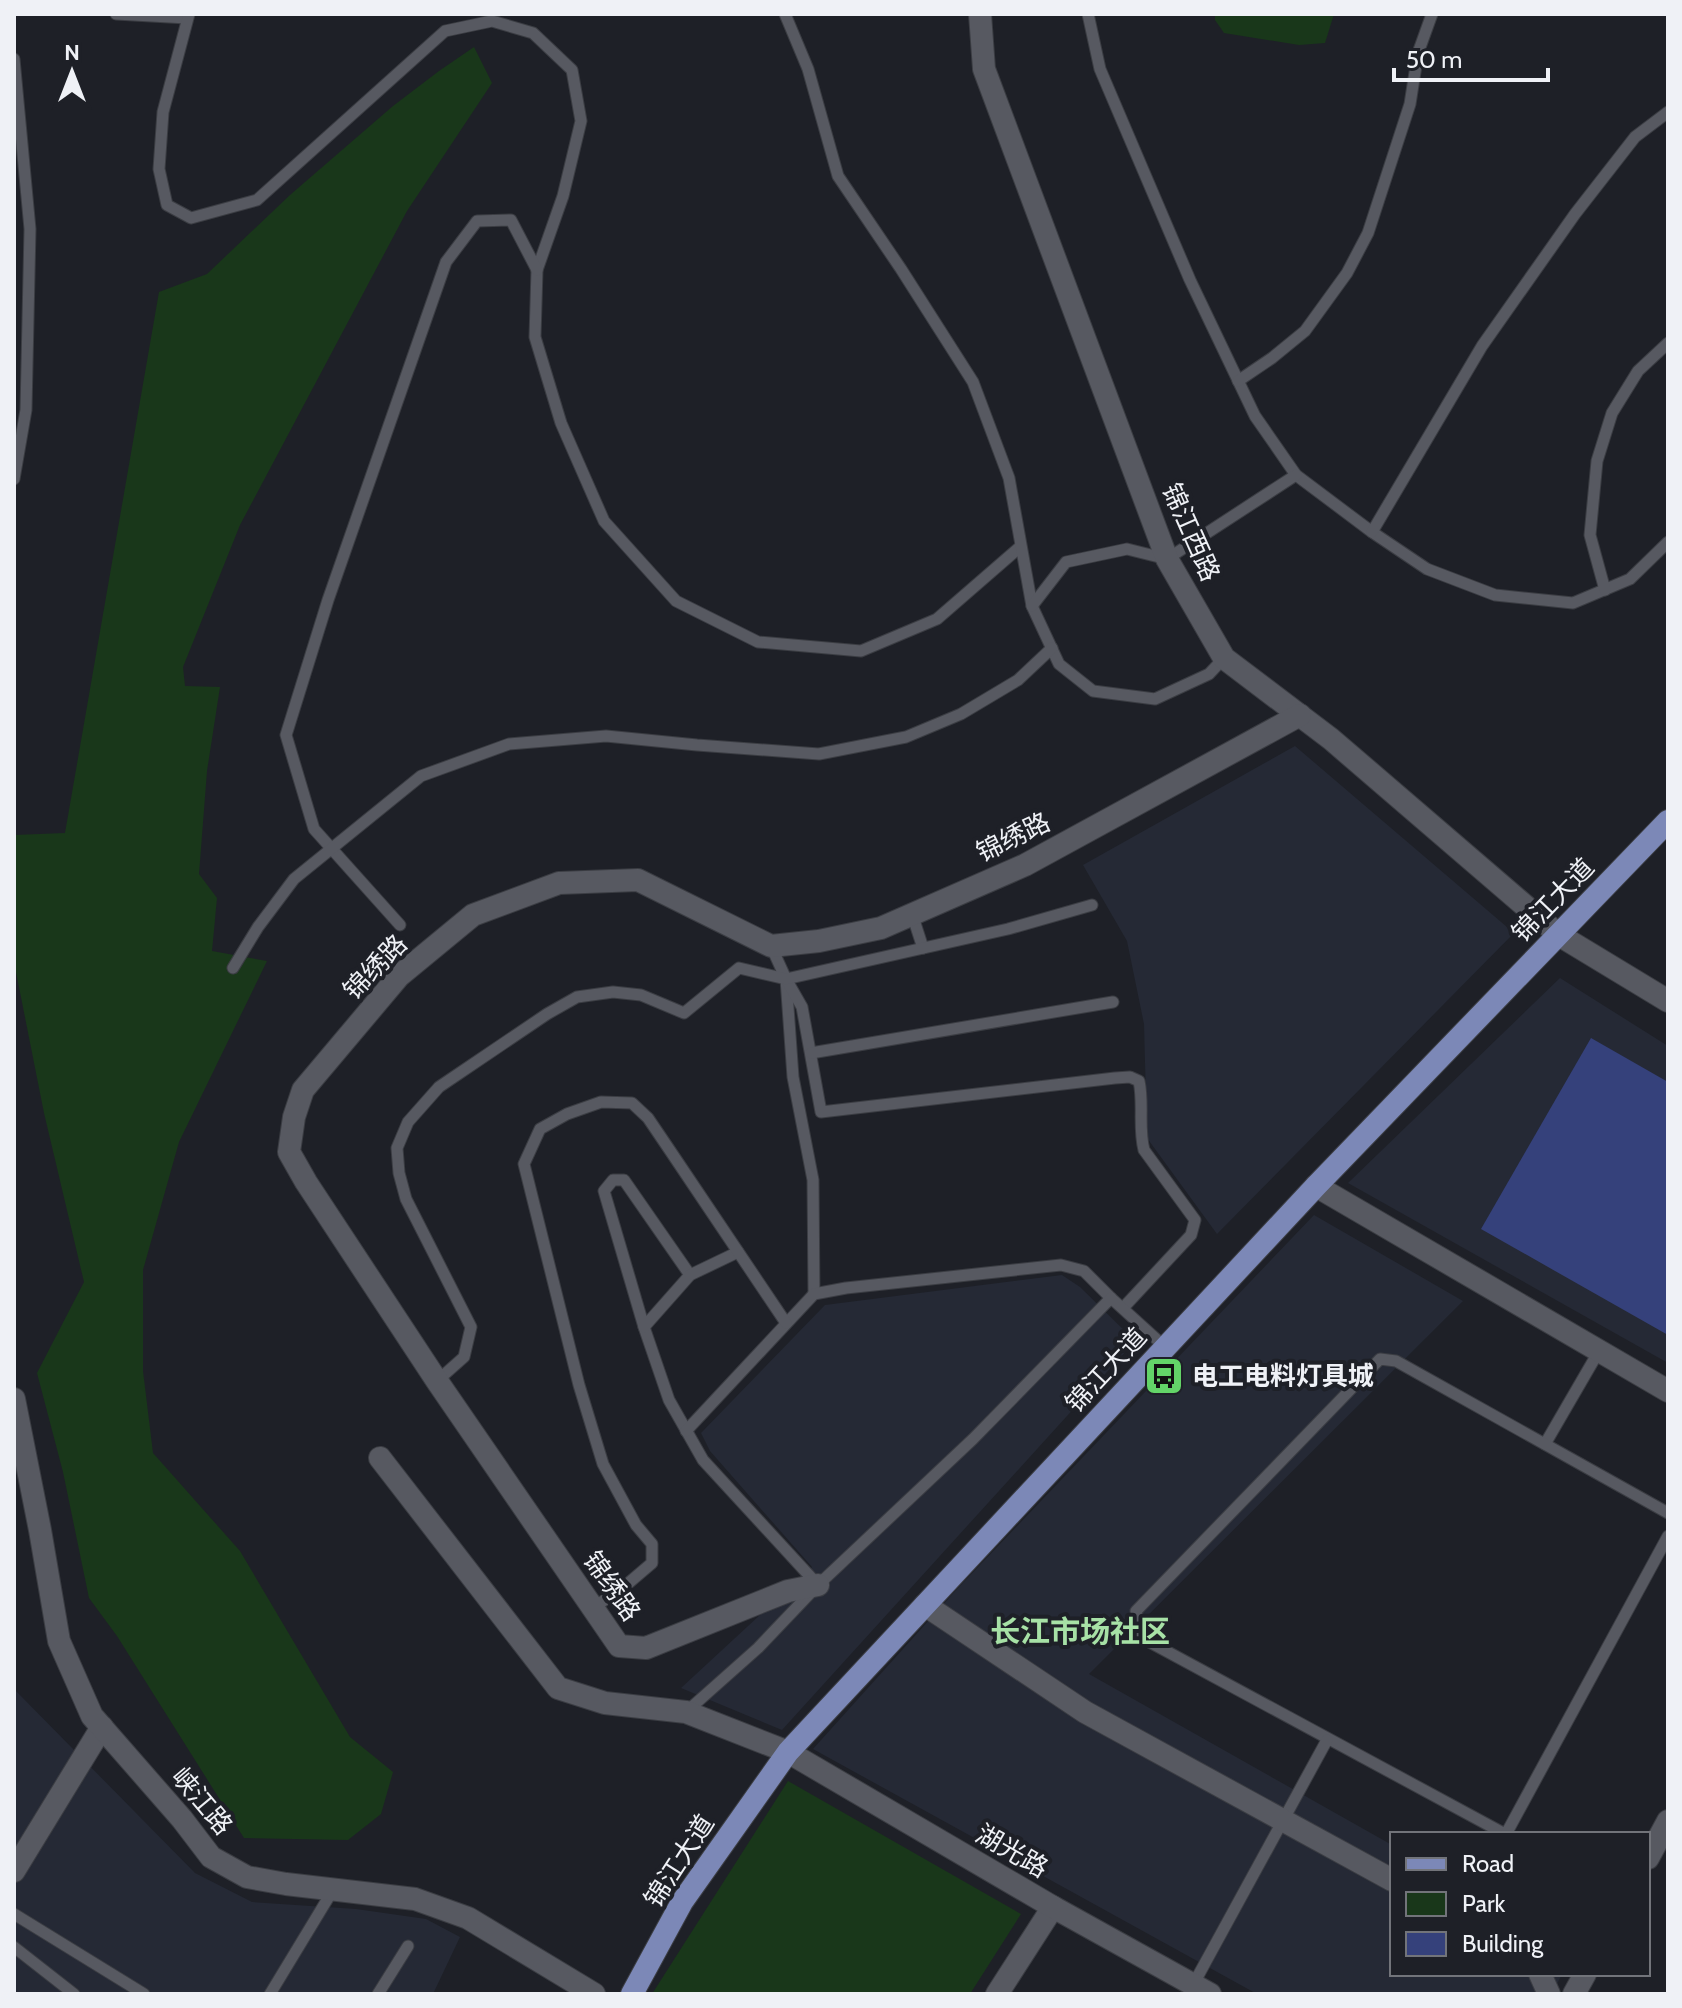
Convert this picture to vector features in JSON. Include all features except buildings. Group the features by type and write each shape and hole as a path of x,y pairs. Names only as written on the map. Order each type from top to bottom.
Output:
{"main road":[{"name":"锦江大道","path":"632,1994 682,1902 788,1752 1316,1186 1668,821"}],"street":[{"name":"锦江西路","path":"980,14 984,69 1167,559 1224,658 1331,739 1559,935 1668,1001"},
{"name":"锦绣路","path":"818,1585 788,1591 646,1648 619,1646 437,1381 306,1182 289,1152 294,1117 303,1090 399,976 473,915 559,883 638,880 771,946 819,941 881,928 1025,865 1300,715"},
{"path":"1316,1186 1668,1391"},
{"name":"峡江路","path":"14,1399 59,1641 92,1716 211,1857 247,1877 415,1899 468,1918 594,1994"},
{"name":"湖光路","path":"380,1458 558,1688 605,1703 686,1712 788,1752 1053,1907 1202,1989"},
{"path":"925,1605 1085,1712 1390,1879"},
{"path":"14,1871 102,1727"},
{"path":"1650,1854 1668,1821"},
{"path":"997,1994 1053,1907"},
{"path":"1574,1994 1584,1976"}],"lane":[{"path":"116,14 188,16 163,112 159,169 167,205 191,218 257,200 445,31 492,21 533,33 572,70 581,121 563,196 537,270 535,337 561,423 604,521 676,601 758,642 861,651 937,619 1020,547"},
{"path":"785,14 808,69 838,176 973,382 1009,478 1032,606 1059,664 1093,691 1155,699 1209,674 1224,658"},
{"path":"1088,14 1100,69 1190,280 1255,416 1296,475 1427,569 1495,595 1573,603 1630,579 1666,548"},
{"path":"1238,381 1305,331 1347,273 1368,233 1410,104 1418,53 1432,14"},
{"path":"14,59 30,229 26,410 14,479"},
{"path":"1372,532 1482,346 1575,214 1635,137 1668,112"},
{"path":"400,925 314,829 286,735 328,600 446,262 477,221 511,220 537,270"},
{"path":"1605,590 1590,535 1597,461 1612,413 1638,371 1668,343"},
{"path":"1032,606 1066,562 1127,549 1167,559 1296,475"},
{"path":"233,968 258,927 294,879 421,776 509,744 606,736 819,754 906,737 961,714 1018,680 1052,648"},
{"path":"437,1381 464,1357 471,1327 406,1199 397,1148 408,1122 439,1087 577,997 613,992 641,995 684,1013 739,968 786,979 1008,929 1092,905"},
{"path":"912,914 923,948"},
{"path":"771,946 802,1007 821,1112 1115,1078 1130,1077 1139,1081 1144,1150 1195,1220 1191,1235 1123,1308"},
{"path":"786,979 793,1077 813,1180 814,1294"},
{"path":"811,1053 1113,1002"},
{"path":"593,1608 652,1563 652,1544 636,1525 603,1464 579,1385 524,1164 540,1129 567,1114 601,1102 632,1103 664,1140 786,1323"},
{"path":"690,1275 624,1180 613,1180 604,1191 669,1400 703,1460 818,1585"},
{"path":"644,1327 690,1275 738,1252"},
{"path":"686,1431 814,1294 846,1288 1061,1265 1084,1271 1165,1347"},
{"path":"686,1712 758,1648 818,1585 973,1439 1111,1298"},
{"path":"1545,1444 1599,1351"},
{"path":"1501,1832 1142,1638 1136,1611 1380,1359 1396,1361 1668,1513"},
{"path":"1506,1832 1668,1536"},
{"path":"1202,1989 1283,1820 1327,1740"},
{"path":"270,1994 333,1890"},
{"path":"14,1914 144,1994"},
{"path":"378,1994 408,1946"},
{"path":"14,1947 74,1994"}],"shaded area":[{"path":"1295,746 1514,933 1217,1234 1147,1138 1144,1024 1127,941 1083,865"},
{"path":"1560,978 1668,1046 1668,1363 1348,1183"},
{"path":"1314,1215 1463,1301 1089,1674 1390,1844 1390,1976 1561,1976 1552,1994 1257,1994 813,1749 957,1589"},
{"path":"1062,1275 1080,1287 1135,1341 782,1730 681,1688 812,1567 710,1451 701,1433 825,1305"},
{"path":"14,1689 195,1873 252,1902 356,1909 426,1919 460,1937 433,1994 14,1994"}],"green space":[{"path":"1215,14 1334,14 1325,43 1299,45 1224,33 1215,20"},
{"path":"474,47 492,83 407,211 240,525 183,667 185,686 220,687 207,771 199,874 217,898 212,951 267,961 179,1142 143,1270 143,1371 153,1453 240,1551 350,1737 393,1772 381,1814 348,1840 244,1838 117,1636 89,1598 63,1472 37,1373 84,1282 44,1113 14,962 14,835 65,833 159,292 207,274 290,195 393,106"},
{"path":"788,1781 1021,1914 970,1994 652,1994"}],"place":[{"name":"电工电料灯具城","path":"1164,1376"}],"district":[{"name":"长江市场社区","path":"1080,1631"}]}
